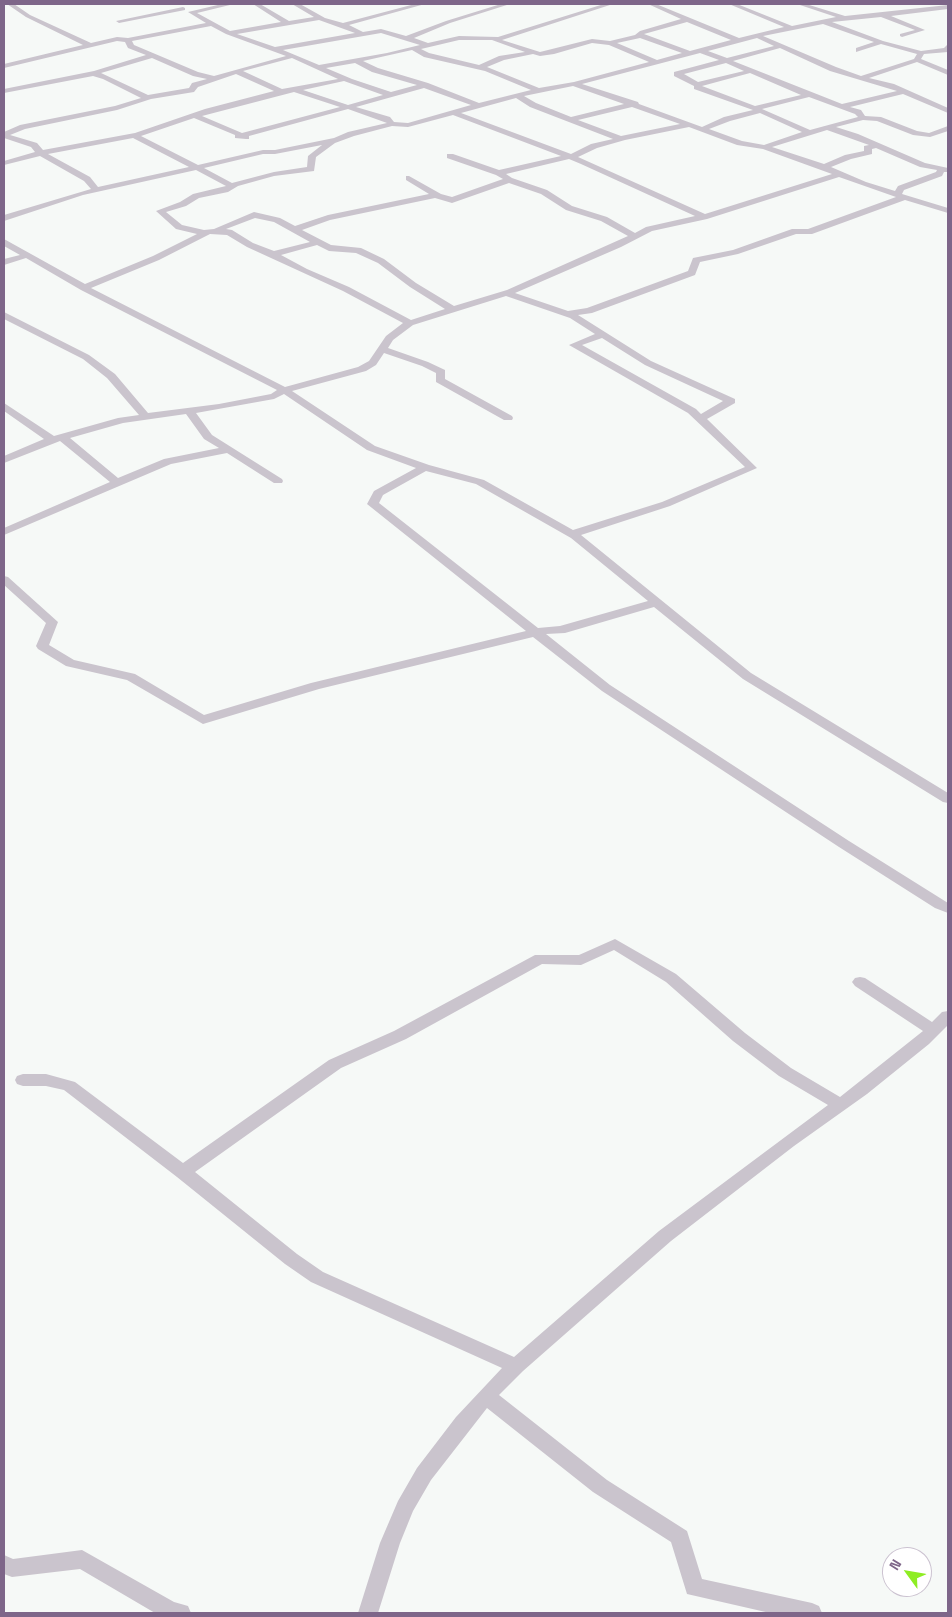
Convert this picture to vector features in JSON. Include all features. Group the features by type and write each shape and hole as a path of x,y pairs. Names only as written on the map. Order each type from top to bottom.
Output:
{"street":[{"path":"10,4 28,16 90,45"},
{"path":"174,4 228,33 293,56 344,79 391,95"},
{"path":"191,12 231,4"},
{"path":"256,4 288,23"},
{"path":"295,4 362,34"},
{"path":"343,25 422,4"},
{"path":"406,39 448,22 507,4"},
{"path":"320,67 430,46 456,39 495,38 610,4"},
{"path":"651,4 740,39 777,44"},
{"path":"732,4 791,27"},
{"path":"800,4 844,18"},
{"path":"196,116 275,152 333,140 392,124 408,125 517,96 574,84 758,34 844,18 907,13 948,7"},
{"path":"119,21 183,8"},
{"path":"879,14 922,30 902,35"},
{"path":"228,33 323,18"},
{"path":"610,43 635,38 639,35 689,19"},
{"path":"824,22 919,56 948,73"},
{"path":"4,66 117,38 128,40 211,24"},
{"path":"274,49 381,31 430,46"},
{"path":"425,32 446,32 475,38"},
{"path":"639,35 688,53"},
{"path":"756,36 860,78 891,86 948,111"},
{"path":"495,38 497,41 540,54 592,41 610,43 656,62"},
{"path":"128,40 131,46 196,74 214,78"},
{"path":"858,50 881,42"},
{"path":"777,44 676,74 698,85 698,87 808,132"},
{"path":"413,48 427,54 499,73 540,91"},
{"path":"860,78 932,50 948,49"},
{"path":"700,50 809,95 858,112 863,118"},
{"path":"480,67 502,58 530,52"},
{"path":"4,91 92,73 153,55"},
{"path":"4,136 23,127 117,108 147,98 191,90 195,86 214,78 293,56"},
{"path":"357,60 375,70 425,85 479,106"},
{"path":"236,71 282,92"},
{"path":"698,85 751,71"},
{"path":"92,73 106,77 147,98"},
{"path":"4,163 95,141 136,136 196,116 282,92 329,84 344,79"},
{"path":"574,84 704,128 740,143 764,147 948,211"},
{"path":"238,136 289,124 425,85"},
{"path":"294,90 387,119 392,124"},
{"path":"843,106 904,92"},
{"path":"704,128 727,119 809,95"},
{"path":"517,96 533,105 621,139"},
{"path":"571,119 635,104"},
{"path":"455,112 571,157 704,217"},
{"path":"764,147 808,132 863,118 878,119 930,136 948,128"},
{"path":"499,173 571,157 594,146 621,139 690,124"},
{"path":"827,127 877,145 923,165 945,170"},
{"path":"4,136 34,145 42,153 63,167 87,179 96,190"},
{"path":"136,136 197,166 232,186"},
{"path":"333,140 312,156 311,169 274,174 232,186 225,190 196,196 183,204 160,211 179,227 209,232 229,232 250,245 346,289 410,323"},
{"path":"4,218 81,193 197,166 258,145"},
{"path":"824,167 848,157 869,152 867,148 877,145"},
{"path":"450,156 499,173 509,180 544,192 569,208 604,219 634,236"},
{"path":"901,196 901,188 945,170"},
{"path":"4,460 57,438 122,420 189,411 274,396 284,390 362,369 373,363 390,338 410,323 506,293 618,245 648,229 704,217 839,174"},
{"path":"410,178 440,196"},
{"path":"295,229 328,218 435,195 452,200 509,180"},
{"path":"566,314 589,311 692,273 696,260 735,252 795,231 809,232 901,196"},
{"path":"84,288 156,258 209,232 254,215 277,220 329,248 358,250 382,261 413,285 451,309"},
{"path":"4,242 25,256 84,288 284,390 371,448 425,467 480,482 572,534 747,676 948,799"},
{"path":"273,254 319,242"},
{"path":"4,262 25,256"},
{"path":"506,293 566,314 603,334 648,364 731,401 700,419"},
{"path":"4,315 86,357 111,376 146,417"},
{"path":"572,534 666,504 752,468 692,411 574,345 603,334"},
{"path":"382,349 425,364 441,372 440,380 508,418"},
{"path":"4,406 57,438 116,482"},
{"path":"189,411 208,437 278,481"},
{"path":"4,532 168,461 228,450"},
{"path":"425,467 378,493 373,504 606,688 844,844 940,905 948,908"},
{"path":"4,579 52,622 42,646 70,664 131,677 202,720 315,686 537,632 561,630 657,602"},
{"path":"183,1172 335,1064 400,1035 540,959 581,960 615,944 670,978 739,1037 785,1072 840,1104"},
{"path":"860,982 933,1030"},
{"path":"368,1613 390,1543 405,1507 424,1474 486,1396 516,1366 665,1236 840,1104 948,1016"},
{"path":"23,1080 52,1080 69,1086 183,1172 291,1259 317,1277 516,1366"},
{"path":"486,1396 600,1486 680,1537 694,1587 812,1613"},
{"path":"4,1564 12,1568 82,1559 170,1611 181,1613"}]}
